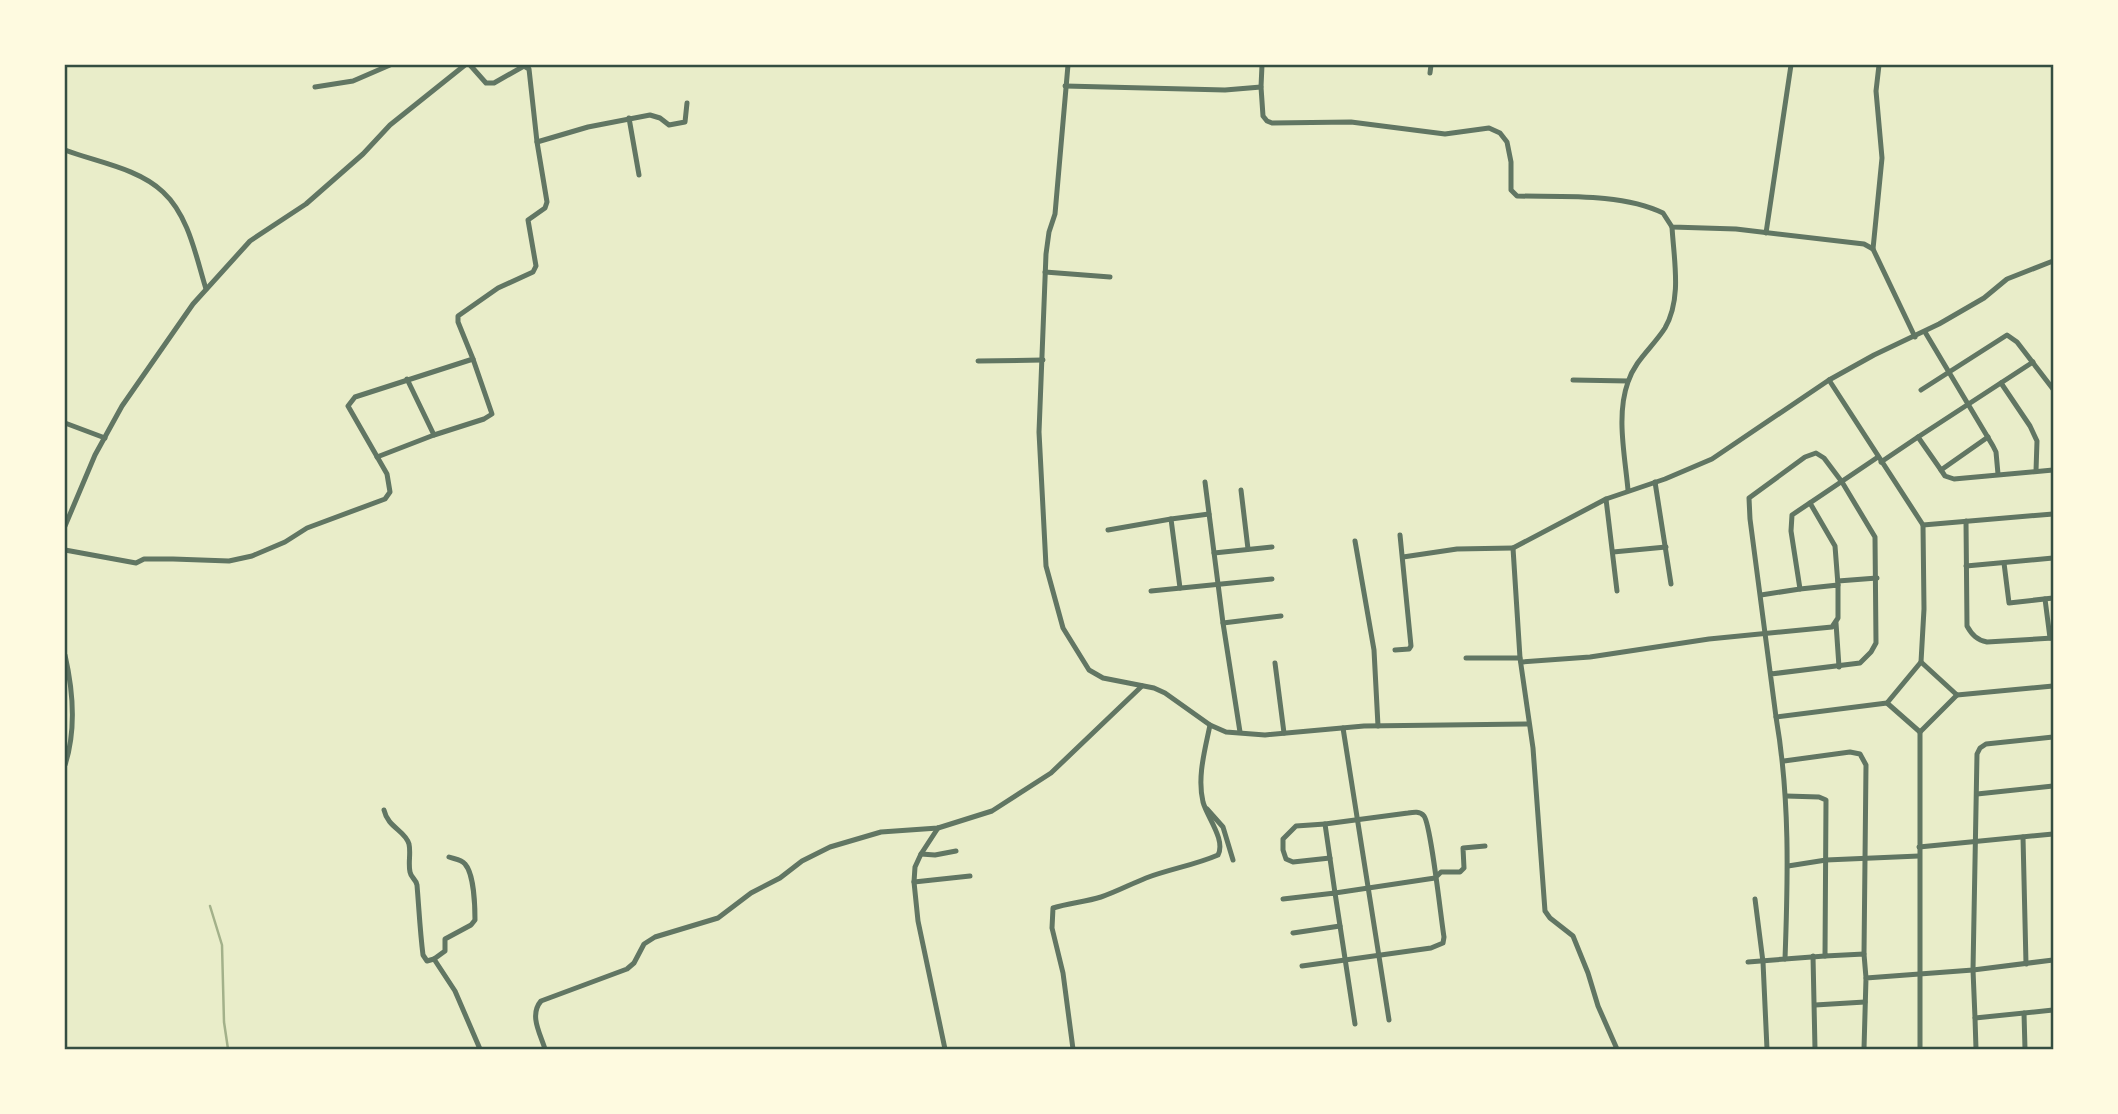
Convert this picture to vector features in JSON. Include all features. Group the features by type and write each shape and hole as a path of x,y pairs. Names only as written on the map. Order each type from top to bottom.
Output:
{"street":[{"path":"315,87 353,81 390,65"},
{"path":"453,65 457,71"},
{"path":"65,526 104,438 136,384 206,289 250,241 306,204 354,163 390,125 457,71 468,65 486,83 494,83 524,66 529,69 547,202 545,208 528,219 536,266 533,272 499,288 458,316 492,414 377,457"},
{"path":"1068,65 1055,214 1049,232 1045,272 1039,432 1046,566 1063,628 1089,670 1103,678 1165,692 1210,725 1226,732 1265,735 1378,726 1528,724"},
{"path":"1262,65 1263,116 1272,123 1351,122 1445,134 1489,128 1500,133 1507,142 1513,194 1630,203 1663,213 1672,227 1676,301 1666,327 1641,357 1628,381 1623,415 1628,490"},
{"path":"1430,73 1431,65"},
{"path":"1766,233 1791,65"},
{"path":"1879,65 1876,91 1882,158 1872,248 1915,337"},
{"path":"1065,86 1225,90 1261,87"},
{"path":"537,142 588,127 650,115 669,125 680,124 687,116 687,103"},
{"path":"629,118 639,175"},
{"path":"65,150 130,173 162,191 176,207 189,233 206,289"},
{"path":"1672,227 1856,242 1872,248"},
{"path":"1403,557 1457,549 1513,548 1606,499 1712,459 1829,380 1874,355 1925,332 1984,298 2007,279 2053,261"},
{"path":"1045,272 1110,277"},
{"path":"1925,332 1996,452 1998,474"},
{"path":"1921,390 2007,335 2017,342 2053,389"},
{"path":"65,550 136,562 144,559 229,561 264,552 307,528 384,499 390,492 387,474 348,406 350,401 407,379 473,359"},
{"path":"978,361 1043,360"},
{"path":"1800,589 1792,515 1842,482 1919,438 2033,362"},
{"path":"407,379 434,435"},
{"path":"1573,380 1628,381"},
{"path":"1776,717 1887,703 1921,663 1924,609 1923,524 1829,380"},
{"path":"2001,383 2034,433 2037,441 2036,471"},
{"path":"65,423 104,438"},
{"path":"1941,470 1988,437"},
{"path":"1919,438 1947,478 2053,470"},
{"path":"1771,674 1860,663 1876,643 1875,537 1842,482 1824,457 1816,453 1805,457 1749,498 1776,717 1784,761 1788,866 1785,960"},
{"path":"1205,482 1240,732"},
{"path":"1655,482 1671,584"},
{"path":"1241,490 1248,549"},
{"path":"1606,499 1617,591"},
{"path":"1810,503 1835,546 1839,667"},
{"path":"1108,530 1209,514"},
{"path":"1923,524 2053,514"},
{"path":"1171,519 1180,588"},
{"path":"1966,521 1967,626 1974,637 1987,642 2052,638 2045,599"},
{"path":"1395,650 1409,649 1412,646 1400,536"},
{"path":"1354,541 1374,650 1378,726"},
{"path":"1214,553 1272,547"},
{"path":"1612,552 1666,547"},
{"path":"1513,548 1521,660 1533,748 1545,911 1573,936 1598,1006 1617,1049"},
{"path":"1966,566 2053,558"},
{"path":"2004,563 2009,603 2053,598"},
{"path":"1761,595 1877,578"},
{"path":"1151,591 1272,579"},
{"path":"1223,623 1281,616"},
{"path":"1466,658 1521,660 1590,657 1683,643 1826,629 1836,623"},
{"path":"65,655 70,686 70,740 65,765"},
{"path":"1275,663 1284,733"},
{"path":"1921,663 1957,695"},
{"path":"545,1049 535,1017 536,1007 541,1001 627,970 644,944 655,937 718,918 751,893 780,878 802,860 830,846 881,832 938,828 992,811 1051,773 1142,687"},
{"path":"1920,1049 1920,732 1957,695 2053,687"},
{"path":"1887,703 1920,732"},
{"path":"1073,1049 1063,973 1052,928 1054,908 1104,896 1147,878 1195,865 1218,855 1220,845 1203,804 1200,781 1210,725"},
{"path":"1343,728 1389,1020"},
{"path":"1976,1049 1973,970 1977,754 1986,744 2053,737"},
{"path":"1784,761 1850,752 1863,757 1866,765 1864,1049"},
{"path":"1977,794 2053,786"},
{"path":"1786,796 1819,796 1826,800 1825,956"},
{"path":"1203,804 1223,827 1233,860"},
{"path":"384,810 390,824 407,838 410,847 410,871 417,881 416,899 420,908 423,955 427,961 445,951 445,939 475,920 468,870 462,861 449,857"},
{"path":"1302,967 1431,948 1443,943 1427,826 1420,813 1296,826 1283,839 1286,859 1293,862 1330,858"},
{"path":"1325,824 1355,1024"},
{"path":"938,828 915,867 914,882 918,921 944,1049"},
{"path":"1919,848 2053,834"},
{"path":"2023,837 2026,964"},
{"path":"1283,899 1435,878 1441,872 1463,870 1463,848 1485,846"},
{"path":"921,854 935,855 956,851"},
{"path":"1788,866 1826,860 1919,856"},
{"path":"914,882 971,876"},
{"path":"1755,899 1763,962 1767,1049"},
{"path":"1293,933 1340,926"},
{"path":"1748,962 1864,954"},
{"path":"1813,956 1815,1049"},
{"path":"434,959 455,990 480,1049"},
{"path":"1866,978 1973,970 2053,960"},
{"path":"1815,1005 1866,1002"},
{"path":"1975,1018 2053,1010"},
{"path":"2024,1013 2025,1049"}],"waterway":[{"path":"210,906 222,945 224,1022 228,1049"}]}
